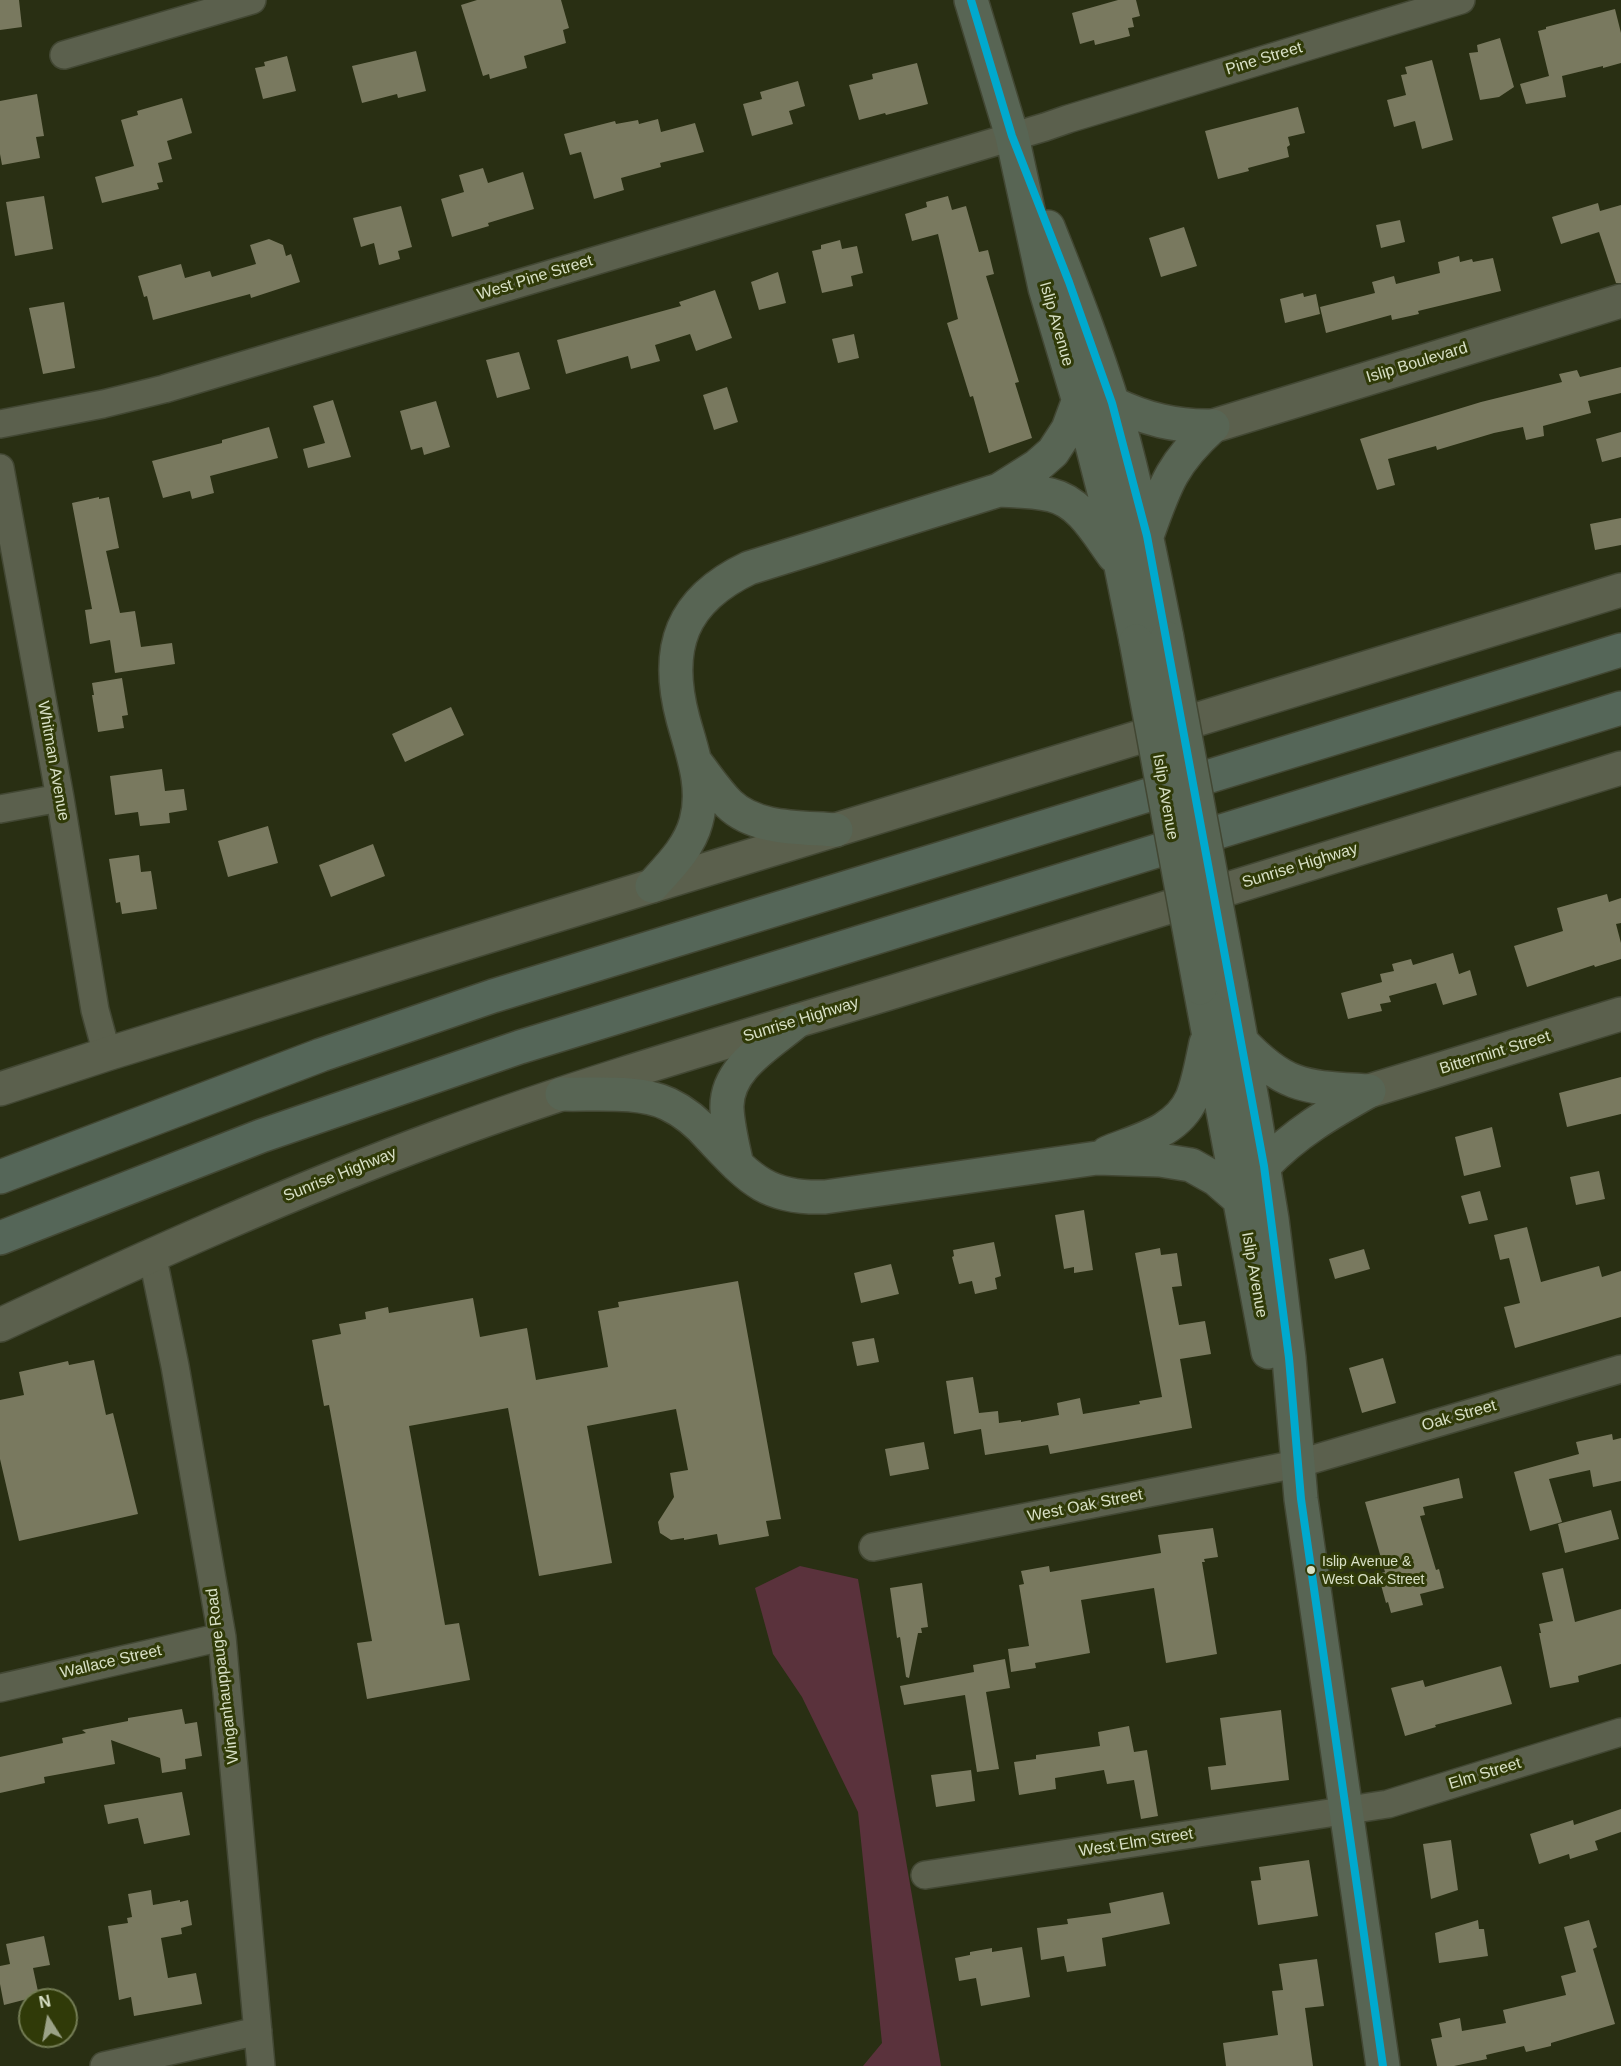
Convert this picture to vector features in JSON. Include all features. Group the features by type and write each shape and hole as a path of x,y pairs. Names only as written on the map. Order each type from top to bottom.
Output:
{"highway":[{"path":"0,1177 321,1054 493,996 1621,650"},
{"path":"0,1238 261,1136 486,1058 706,988 1621,708"}],"main road":[{"name":"Islip Avenue","path":"971,0 1012,136 1045,288 1098,468 1122,566 1152,640"},
{"name":"Islip Avenue","path":"1012,136 1069,282 1112,403 1147,536 1152,640 1215,986 1241,1041 1264,1166 1289,1358 1297,1464 1383,2066"},
{"name":"Islip Boulevard","path":"1213,426 1621,301"},
{"path":"652,886 681,852 696,823 699,797 697,764 677,691 675,661 680,635 702,598 735,574 749,568 999,490 1037,466 1053,452 1068,429 1078,402"},
{"path":"1112,403 1161,422 1186,426 1213,426"},
{"path":"1147,536 1163,488 1175,467 1187,451 1213,426"},
{"path":"999,490 1053,495 1065,501 1086,518 1122,566"},
{"path":"0,1089 652,886 1621,590"},
{"path":"697,764 730,804 743,814 771,824 836,830"},
{"name":"Sunrise Highway","path":"0,1325 152,1254 346,1172 562,1094 1621,768"},
{"name":"Islip Avenue","path":"1215,986 1208,1035 1270,1363 1297,1464"},
{"name":"Bittermint Street","path":"1369,1091 1621,1014"},
{"path":"736,1165 727,1107 732,1083 738,1072 748,1062 797,1021"},
{"path":"1097,1158 1157,1133 1169,1127 1179,1118 1192,1098 1208,1035"},
{"path":"1241,1041 1260,1062 1274,1072 1299,1084 1369,1091"},
{"path":"1264,1166 1290,1139 1369,1091"},
{"path":"562,1094 639,1096 667,1103 691,1117 752,1179 768,1188 794,1197 825,1197 1097,1158 1160,1160 1191,1165 1216,1179 1240,1200"}],"street":[{"path":"64,55 252,0"},
{"name":"Pine Street","path":"1068,119 1461,0"},
{"name":"West Pine Street","path":"0,424 104,404 164,388 1068,119"},
{"name":"Whitman Avenue","path":"0,468 4,514 60,798 95,1010 107,1054"},
{"path":"0,809 60,798"},
{"name":"Winganhauppauge Road","path":"152,1254 175,1366 222,1637 261,2066"},
{"name":"Oak Street","path":"1297,1464 1621,1369"},
{"name":"West Oak Street","path":"873,1547 1297,1464"},
{"name":"Wallace Street","path":"0,1688 222,1637"},
{"name":"Elm Street","path":"1347,1810 1388,1804 1621,1732"},
{"name":"West Elm Street","path":"925,1875 1347,1810"},
{"path":"104,2066 258,2031"}],"shaded area":[{"path":"800,1566 858,1579 941,2066 863,2066 882,2043 858,1812 802,1697 773,1654 755,1588"}],"building":[{"path":"0,0 19,0 22,27 0,30"},
{"path":"477,0 561,0 569,28 563,30 566,43 524,56 527,68 490,79 489,74 483,76 461,5"},
{"path":"1118,0 1136,0 1140,16 1132,18 1134,27 1128,28 1130,36 1095,45 1094,40 1080,44 1072,13"},
{"path":"1615,9 1621,33 1621,63 1562,76 1566,97 1526,104 1520,84 1549,76 1538,31"},
{"path":"1500,38 1514,87 1499,97 1480,100 1469,53 1478,52 1477,45"},
{"path":"416,51 426,91 398,98 397,94 362,103 352,66"},
{"path":"287,56 296,91 263,99 255,68 265,66 264,62"},
{"path":"1432,60 1453,140 1422,149 1415,121 1394,127 1387,100 1406,95 1401,75 1407,74 1405,67"},
{"path":"917,63 928,104 859,120 849,85 873,79 872,74"},
{"path":"798,81 805,106 789,111 793,124 752,136 743,104 762,99 760,92"},
{"path":"37,94 44,136 36,137 40,158 2,165 0,101"},
{"path":"182,98 192,133 167,141 172,159 158,163 163,182 157,183 159,189 102,203 95,177 134,166 121,120 138,115 137,111"},
{"path":"1298,107 1305,133 1288,137 1289,157 1218,179 1205,131"},
{"path":"658,119 661,132 695,123 704,152 660,163 661,167 621,178 624,190 594,199 581,152 570,155 564,134 615,121 616,124 638,120 639,124"},
{"path":"483,168 488,183 523,172 534,209 452,237 441,199 464,192 459,175"},
{"path":"44,196 53,249 15,256 6,202"},
{"path":"948,196 952,210 966,206 979,252 988,250 994,274 986,276 1019,382 1015,383 1032,438 989,453 973,396 970,397 947,323 958,319 938,234 912,241 905,214 927,207 926,202"},
{"path":"1598,203 1600,211 1621,205 1621,283 1616,283 1599,232 1561,244 1552,217"},
{"path":"401,206 412,247 398,251 400,259 379,265 374,243 361,247 353,218"},
{"path":"1400,220 1405,242 1381,248 1376,225"},
{"path":"1184,227 1197,266 1161,277 1149,238"},
{"path":"269,239 283,245 286,256 291,254 300,282 251,298 250,294 153,320 147,296 144,297 138,276 181,264 185,278 210,271 212,277 256,264 250,245"},
{"path":"840,240 842,249 857,246 863,273 851,276 853,286 822,293 812,251 821,249 821,245"},
{"path":"1459,256 1460,262 1493,258 1501,291 1418,311 1419,314 1392,320 1391,315 1326,333 1320,307 1375,293 1372,282 1394,276 1396,284 1440,273 1438,262"},
{"path":"778,272 786,303 759,310 751,282"},
{"path":"715,290 732,338 696,351 690,334 655,345 660,361 631,369 628,356 566,374 557,340 681,306 679,302"},
{"path":"1303,293 1304,297 1316,294 1320,314 1285,323 1280,299"},
{"path":"64,302 75,368 43,374 29,308"},
{"path":"854,334 859,358 838,363 832,339"},
{"path":"519,352 530,389 497,398 486,360"},
{"path":"1621,367 1621,393 1588,401 1591,413 1543,426 1544,436 1526,440 1523,427 1437,450 1436,446 1388,459 1395,485 1377,490 1360,439 1481,402 1562,382 1559,374 1577,370 1580,377"},
{"path":"727,387 738,422 714,430 703,395"},
{"path":"333,400 351,457 308,468 303,449 325,443 313,406"},
{"path":"436,401 450,447 424,455 422,447 411,450 400,411"},
{"path":"269,427 278,458 210,476 214,493 192,499 190,491 163,498 152,461 222,443 222,440"},
{"path":"1621,432 1621,457 1602,462 1596,439"},
{"path":"99,497 99,499 109,497 119,548 106,551 120,613 135,611 141,647 172,643 175,664 115,673 110,640 90,644 85,610 92,609 72,503"},
{"path":"1621,518 1621,545 1595,550 1590,524"},
{"path":"122,678 128,715 122,716 124,728 98,732 92,683"},
{"path":"451,707 464,735 405,762 392,734"},
{"path":"162,769 165,791 184,789 187,810 169,813 170,823 140,826 138,812 115,815 110,776"},
{"path":"268,826 278,863 228,877 218,841"},
{"path":"373,844 385,876 331,897 319,865"},
{"path":"139,855 141,872 151,871 157,909 122,914 120,902 116,903 109,859"},
{"path":"1607,894 1609,902 1621,898 1621,923 1616,924 1621,943 1621,959 1595,967 1594,965 1527,987 1514,946 1563,931 1557,908"},
{"path":"1453,953 1459,974 1470,970 1477,995 1443,1005 1436,983 1389,996 1391,1002 1380,1004 1382,1011 1348,1019 1341,993 1382,982 1380,974 1394,971 1392,964 1411,959 1413,965"},
{"path":"1621,1077 1621,1114 1567,1127 1559,1093"},
{"path":"1492,1127 1501,1167 1464,1176 1455,1137"},
{"path":"1599,1171 1605,1199 1576,1205 1570,1177"},
{"path":"1480,1191 1488,1220 1469,1224 1461,1196"},
{"path":"1084,1210 1093,1270 1074,1273 1074,1267 1064,1269 1055,1215"},
{"path":"1527,1227 1541,1282 1599,1266 1602,1277 1621,1271 1621,1317 1515,1348 1504,1307 1520,1303 1509,1258 1500,1260 1494,1235"},
{"path":"994,1242 1001,1276 995,1278 997,1289 975,1294 972,1281 959,1284 952,1257 954,1256 953,1250"},
{"path":"1160,1248 1161,1255 1177,1253 1182,1286 1172,1287 1179,1325 1205,1321 1211,1354 1180,1359 1192,1428 1050,1454 1048,1445 985,1455 981,1429 954,1434 946,1381 973,1377 979,1413 998,1411 999,1423 1021,1420 1021,1422 1059,1415 1057,1403 1080,1398 1083,1414 1140,1404 1139,1401 1162,1397 1135,1253"},
{"path":"1364,1249 1370,1269 1335,1279 1329,1259"},
{"path":"891,1264 899,1294 861,1303 854,1273"},
{"path":"738,1281 781,1519 766,1521 769,1536 719,1545 717,1534 671,1540 660,1533 658,1522 674,1497 670,1473 688,1470 676,1409 587,1426 612,1563 539,1576 508,1408 409,1426 445,1625 459,1623 470,1680 367,1699 357,1643 372,1641 329,1405 324,1406 312,1340 341,1334 339,1324 366,1319 365,1312 388,1307 389,1313 473,1298 480,1337 527,1328 536,1380 608,1367 598,1311 619,1307 618,1302"},
{"path":"874,1338 879,1362 857,1366 852,1342"},
{"path":"1383,1358 1396,1403 1362,1413 1349,1368"},
{"path":"94,1360 106,1415 113,1413 138,1514 19,1541 0,1459 0,1400 24,1395 19,1372 68,1361 69,1365"},
{"path":"1612,1434 1613,1440 1621,1438 1621,1481 1593,1487 1590,1470 1549,1479 1562,1522 1530,1531 1514,1472 1579,1454 1576,1442"},
{"path":"924,1442 929,1469 890,1476 885,1449"},
{"path":"1459,1478 1463,1498 1423,1507 1425,1515 1420,1516 1436,1570 1439,1569 1444,1588 1420,1594 1423,1605 1391,1613 1378,1574 1385,1572 1365,1502"},
{"path":"1611,1510 1619,1539 1565,1553 1558,1524"},
{"path":"1213,1528 1218,1557 1204,1559 1205,1562 1202,1562 1217,1654 1166,1663 1154,1588 1081,1600 1090,1653 1035,1663 1036,1668 1011,1672 1008,1649 1029,1646 1019,1585 1024,1584 1021,1571 1049,1566 1050,1572 1161,1553 1158,1535"},
{"path":"1563,1568 1575,1622 1621,1609 1621,1664 1578,1676 1579,1682 1550,1688 1539,1624 1553,1621 1542,1573"},
{"path":"922,1583 928,1627 921,1628 922,1633 918,1633 909,1678 906,1677 900,1637 897,1638 890,1588"},
{"path":"1005,1659 1010,1688 986,1692 999,1769 977,1772 965,1695 904,1705 900,1686 974,1672 973,1665"},
{"path":"1501,1666 1512,1704 1435,1725 1436,1727 1405,1736 1391,1688 1423,1680 1425,1687"},
{"path":"182,1709 185,1724 197,1722 202,1756 185,1759 186,1769 162,1773 160,1758 111,1740 115,1764 44,1777 45,1783 0,1793 0,1757 63,1743 62,1738 86,1733 82,1730 128,1721 128,1718"},
{"path":"1281,1710 1289,1780 1211,1790 1208,1767 1226,1765 1220,1718"},
{"path":"1129,1726 1134,1752 1147,1750 1158,1816 1141,1819 1134,1780 1107,1784 1104,1770 1055,1778 1056,1789 1019,1795 1014,1762 1036,1759 1036,1755 1100,1746 1098,1732"},
{"path":"971,1770 975,1801 936,1807 931,1775"},
{"path":"182,1792 190,1835 144,1844 138,1818 108,1824 104,1805"},
{"path":"1621,1809 1621,1832 1595,1841 1598,1850 1570,1859 1569,1854 1539,1864 1530,1834 1573,1820 1574,1825"},
{"path":"1451,1840 1458,1890 1431,1899 1423,1844"},
{"path":"1309,1860 1318,1916 1258,1925 1251,1881 1261,1880 1259,1867"},
{"path":"151,1890 153,1905 188,1900 192,1925 181,1928 182,1934 161,1938 168,1978 196,1973 202,2004 134,2016 131,1997 119,2000 108,1926 128,1923 127,1918 132,1917 128,1894"},
{"path":"1163,1892 1170,1924 1102,1938 1106,1966 1067,1972 1064,1956 1041,1960 1037,1928 1068,1924 1067,1919 1111,1913 1109,1903"},
{"path":"1478,1920 1479,1929 1484,1929 1488,1956 1439,1963 1435,1933"},
{"path":"1589,1920 1597,1947 1593,1949 1615,2024 1526,2052 1524,2046 1486,2055 1487,2059 1454,2066 1437,2066 1431,2039 1442,2037 1439,2023 1460,2018 1462,2031 1506,2023 1503,2010 1566,1995 1561,1976 1576,1972 1564,1927"},
{"path":"44,1936 50,1965 33,1968 37,1988 18,1988 18,2001 4,2005 0,1984 0,1966 10,1964 6,1944"},
{"path":"1022,1947 1030,1997 981,2006 976,1978 959,1981 955,1958 970,1955 970,1952 992,1948 992,1952"},
{"path":"1317,1959 1324,2006 1305,2008 1313,2066 1226,2066 1223,2043 1278,2035 1272,1991 1283,1990 1279,1964"}],"transit line":[{"path":"971,0 1012,136 1069,282 1112,403 1147,536 1264,1166 1289,1358 1301,1499 1383,2066"}],"place":[{"name":"Islip Avenue & West Oak Street","path":"1311,1570"}]}
